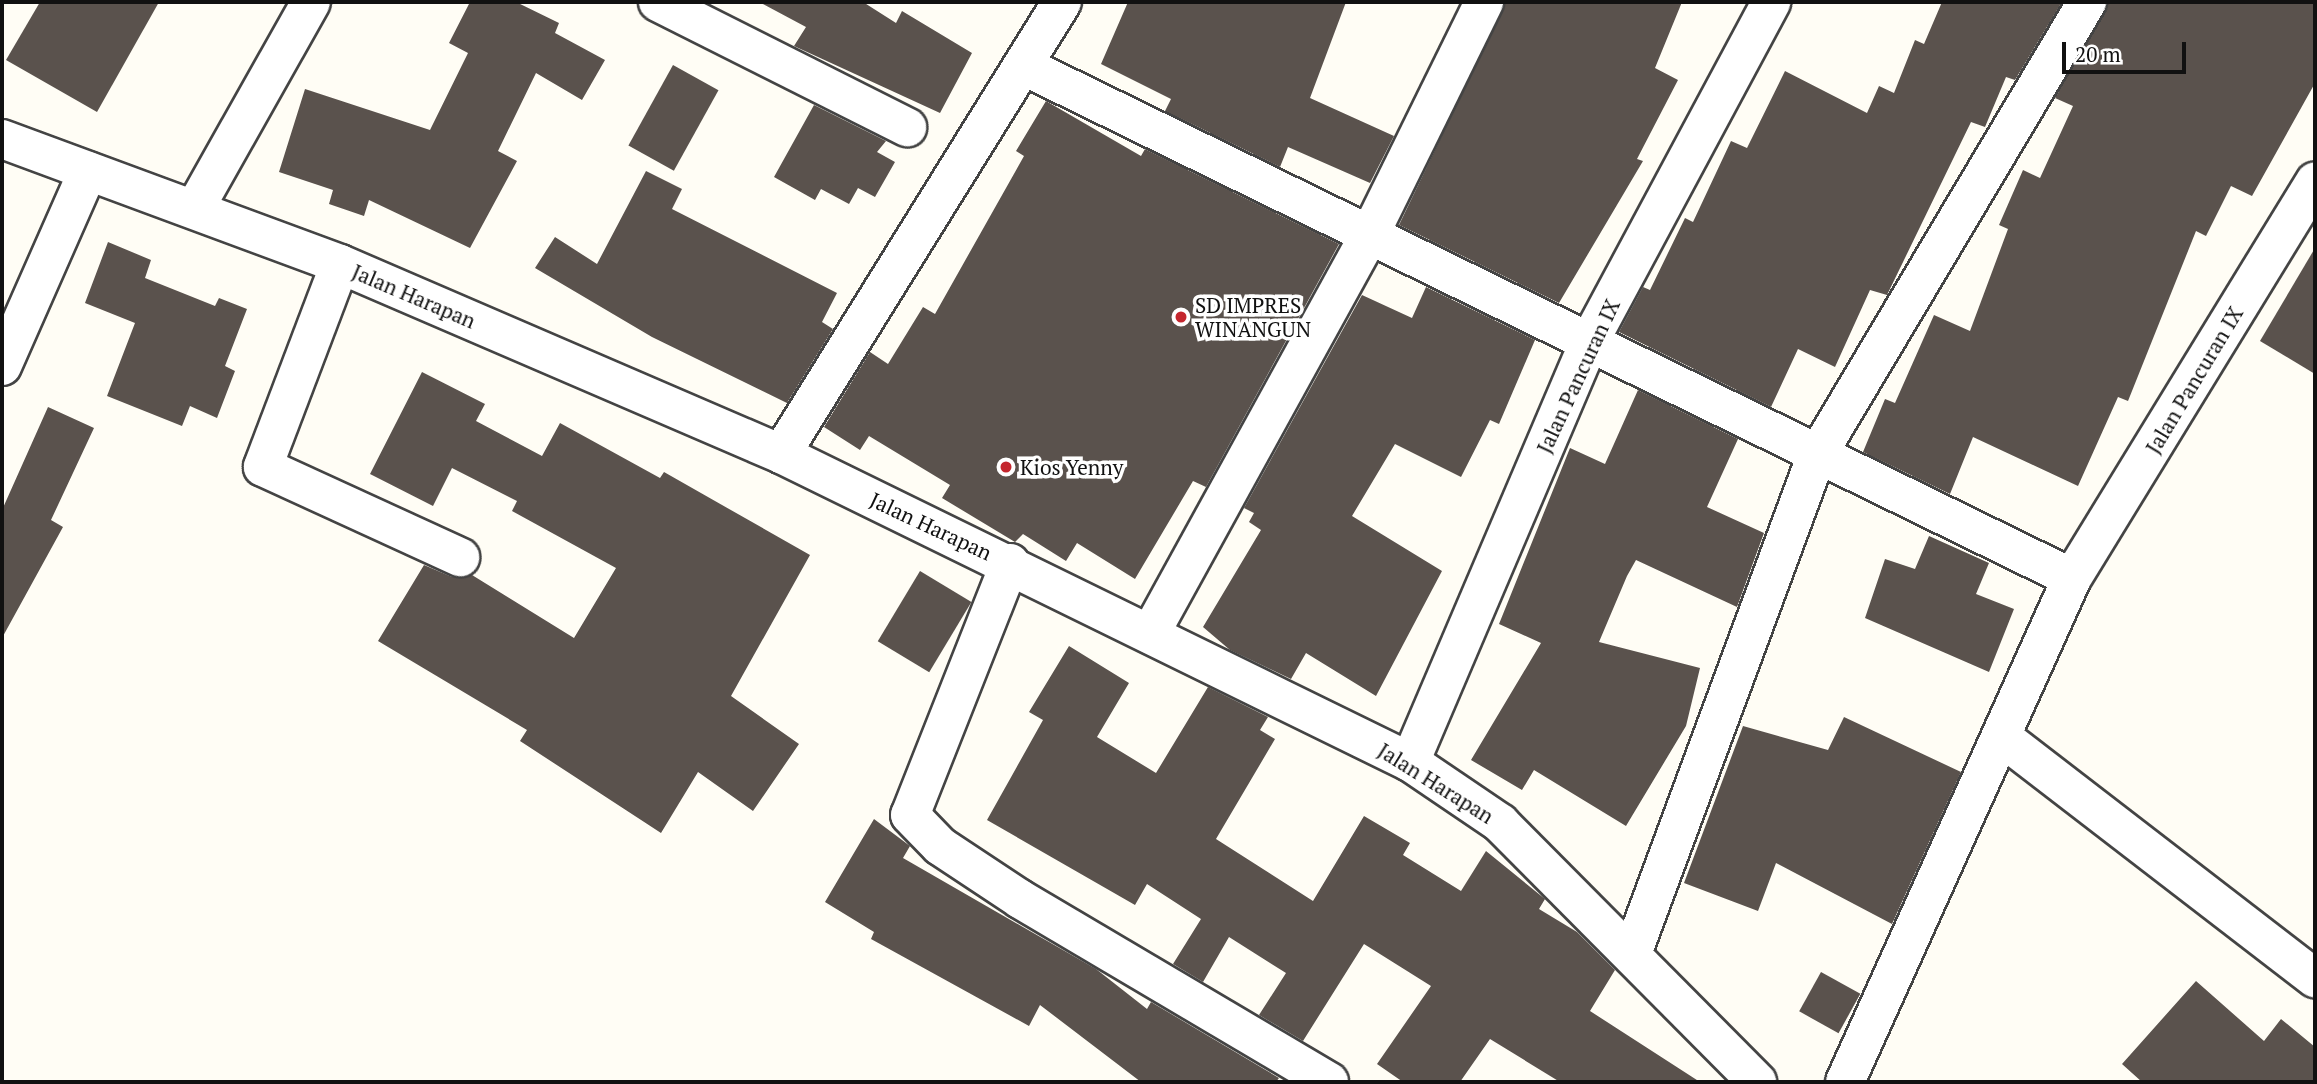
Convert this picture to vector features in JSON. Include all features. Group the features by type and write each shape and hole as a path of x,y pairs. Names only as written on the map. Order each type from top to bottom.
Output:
{"street":[{"path":"195,208 311,2"},
{"path":"658,2 702,11 907,127"},
{"path":"781,454 1062,2"},
{"path":"1150,634 1369,236 1484,2"},
{"name":"Jalan Pancuran IX","path":"1410,762 1588,344 1771,2"},
{"path":"1633,951 1816,457 2087,2"},
{"path":"1024,66 1816,457 2072,579"},
{"name":"Jalan Harapan","path":"2,139 195,208 340,264 781,454 1010,563 1410,762 1500,822 1633,951 1713,1045 1756,1082"},
{"path":"2,366 88,171"},
{"name":"Jalan Pancuran IX","path":"1845,1082 2003,738 2072,579 2315,181"},
{"path":"340,264 263,467 460,557"},
{"path":"1010,563 911,815 940,846 1020,899 1329,1082"},
{"path":"2003,738 2315,978"}],"building":[{"path":"40,2 159,2 97,112 6,60"},
{"path":"470,2 516,2 559,23 555,33 605,60 582,100 536,73 498,151 517,161 470,248 369,200 364,216 329,204 333,190 279,172 305,89 430,130 468,53 449,43"},
{"path":"759,2 863,2 896,23 902,11 972,53 940,113 794,46 806,27"},
{"path":"1128,2 1346,2 1310,98 1394,136 1370,183 1288,147 1280,167 1165,111 1171,99 1101,64"},
{"path":"1506,2 1682,2 1655,68 1678,80 1637,159 1643,161 1559,303 1399,225"},
{"path":"1942,2 2062,2 2015,80 2006,77 1985,127 1971,122 1887,295 1870,290 1835,367 1798,349 1771,407 1619,332 1643,287 1650,290 1685,218 1693,222 1731,141 1747,148 1785,71 1867,113 1879,86 1894,93 1915,40 1924,44"},
{"path":"2109,2 2315,2 2315,83 2252,196 2231,186 2206,236 2196,231 2128,401 2118,397 2078,486 1973,437 1950,494 1863,452 1885,399 1895,403 1934,315 1970,331 2008,229 1999,225 2023,170 2040,178 2073,106 2055,98"},
{"path":"673,65 718,90 674,171 628,145"},
{"path":"1046,101 1141,156 1145,149 1339,244 1206,487 1193,481 1135,579 1077,543 1066,561 1023,534 1015,542 942,498 950,485 869,436 860,450 824,427 870,352 888,364 923,307 935,314 1024,156 1016,151"},
{"path":"814,105 886,141 877,152 895,162 875,197 858,188 849,204 821,189 815,200 774,177"},
{"path":"646,171 682,189 672,209 837,293 822,322 833,329 787,403 652,337 535,268 555,237 597,264"},
{"path":"108,242 151,260 145,278 215,306 219,298 247,309 225,366 235,371 217,418 190,406 182,426 107,396 135,323 85,303"},
{"path":"2315,248 2315,374 2260,341"},
{"path":"1426,287 1535,340 1499,424 1490,420 1461,477 1395,444 1352,516 1442,571 1376,696 1306,653 1291,679 1230,650 1203,627 1261,530 1249,522 1254,513 1244,508 1362,295 1412,318"},
{"path":"422,372 485,404 476,421 542,456 560,423 660,478 664,472 810,555 731,696 799,744 753,811 698,772 661,833 520,741 527,730 378,641 424,565 452,577 472,575 574,638 616,568 512,511 517,501 452,468 433,506 370,474"},
{"path":"1638,390 1738,439 1707,507 1764,533 1737,607 1636,560 1627,576 1599,642 1700,668 1686,726 1626,826 1534,770 1522,790 1471,760 1541,643 1499,624 1570,448 1605,464"},
{"path":"48,407 94,428 51,520 63,527 2,638 2,510"},
{"path":"1929,536 1989,563 1976,594 2014,609 1989,672 1865,618 1885,559 1915,569"},
{"path":"920,571 971,602 929,672 878,641"},
{"path":"1069,646 1129,683 1097,737 1156,773 1208,687 1268,717 1260,730 1275,739 1216,839 1313,901 1364,816 1410,843 1403,855 1461,891 1486,851 1545,899 1539,909 1577,932 1615,970 1590,1011 1700,1082 1560,1082 1490,1039 1460,1082 1403,1082 1377,1064 1431,986 1364,944 1303,1041 1259,1015 1286,973 1229,937 1203,982 1173,964 1201,919 1147,884 1135,905 987,820 1043,720 1029,712"},
{"path":"1844,717 1961,772 1892,924 1776,863 1758,911 1684,883 1743,726 1828,750"},
{"path":"874,819 910,846 903,858 1096,969 1147,1009 1151,1002 1279,1078 1276,1082 1141,1082 1040,1005 1029,1026 871,939 874,932 825,902"},
{"path":"1821,972 1860,994 1839,1033 1799,1011"},
{"path":"2196,981 2264,1041 2281,1019 2315,1047 2315,1082 2142,1082 2122,1064"}],"place":[{"name":"SD IMPRES WINANGUN","path":"1181,317"},
{"name":"Kios Yenny","path":"1006,467"}]}
